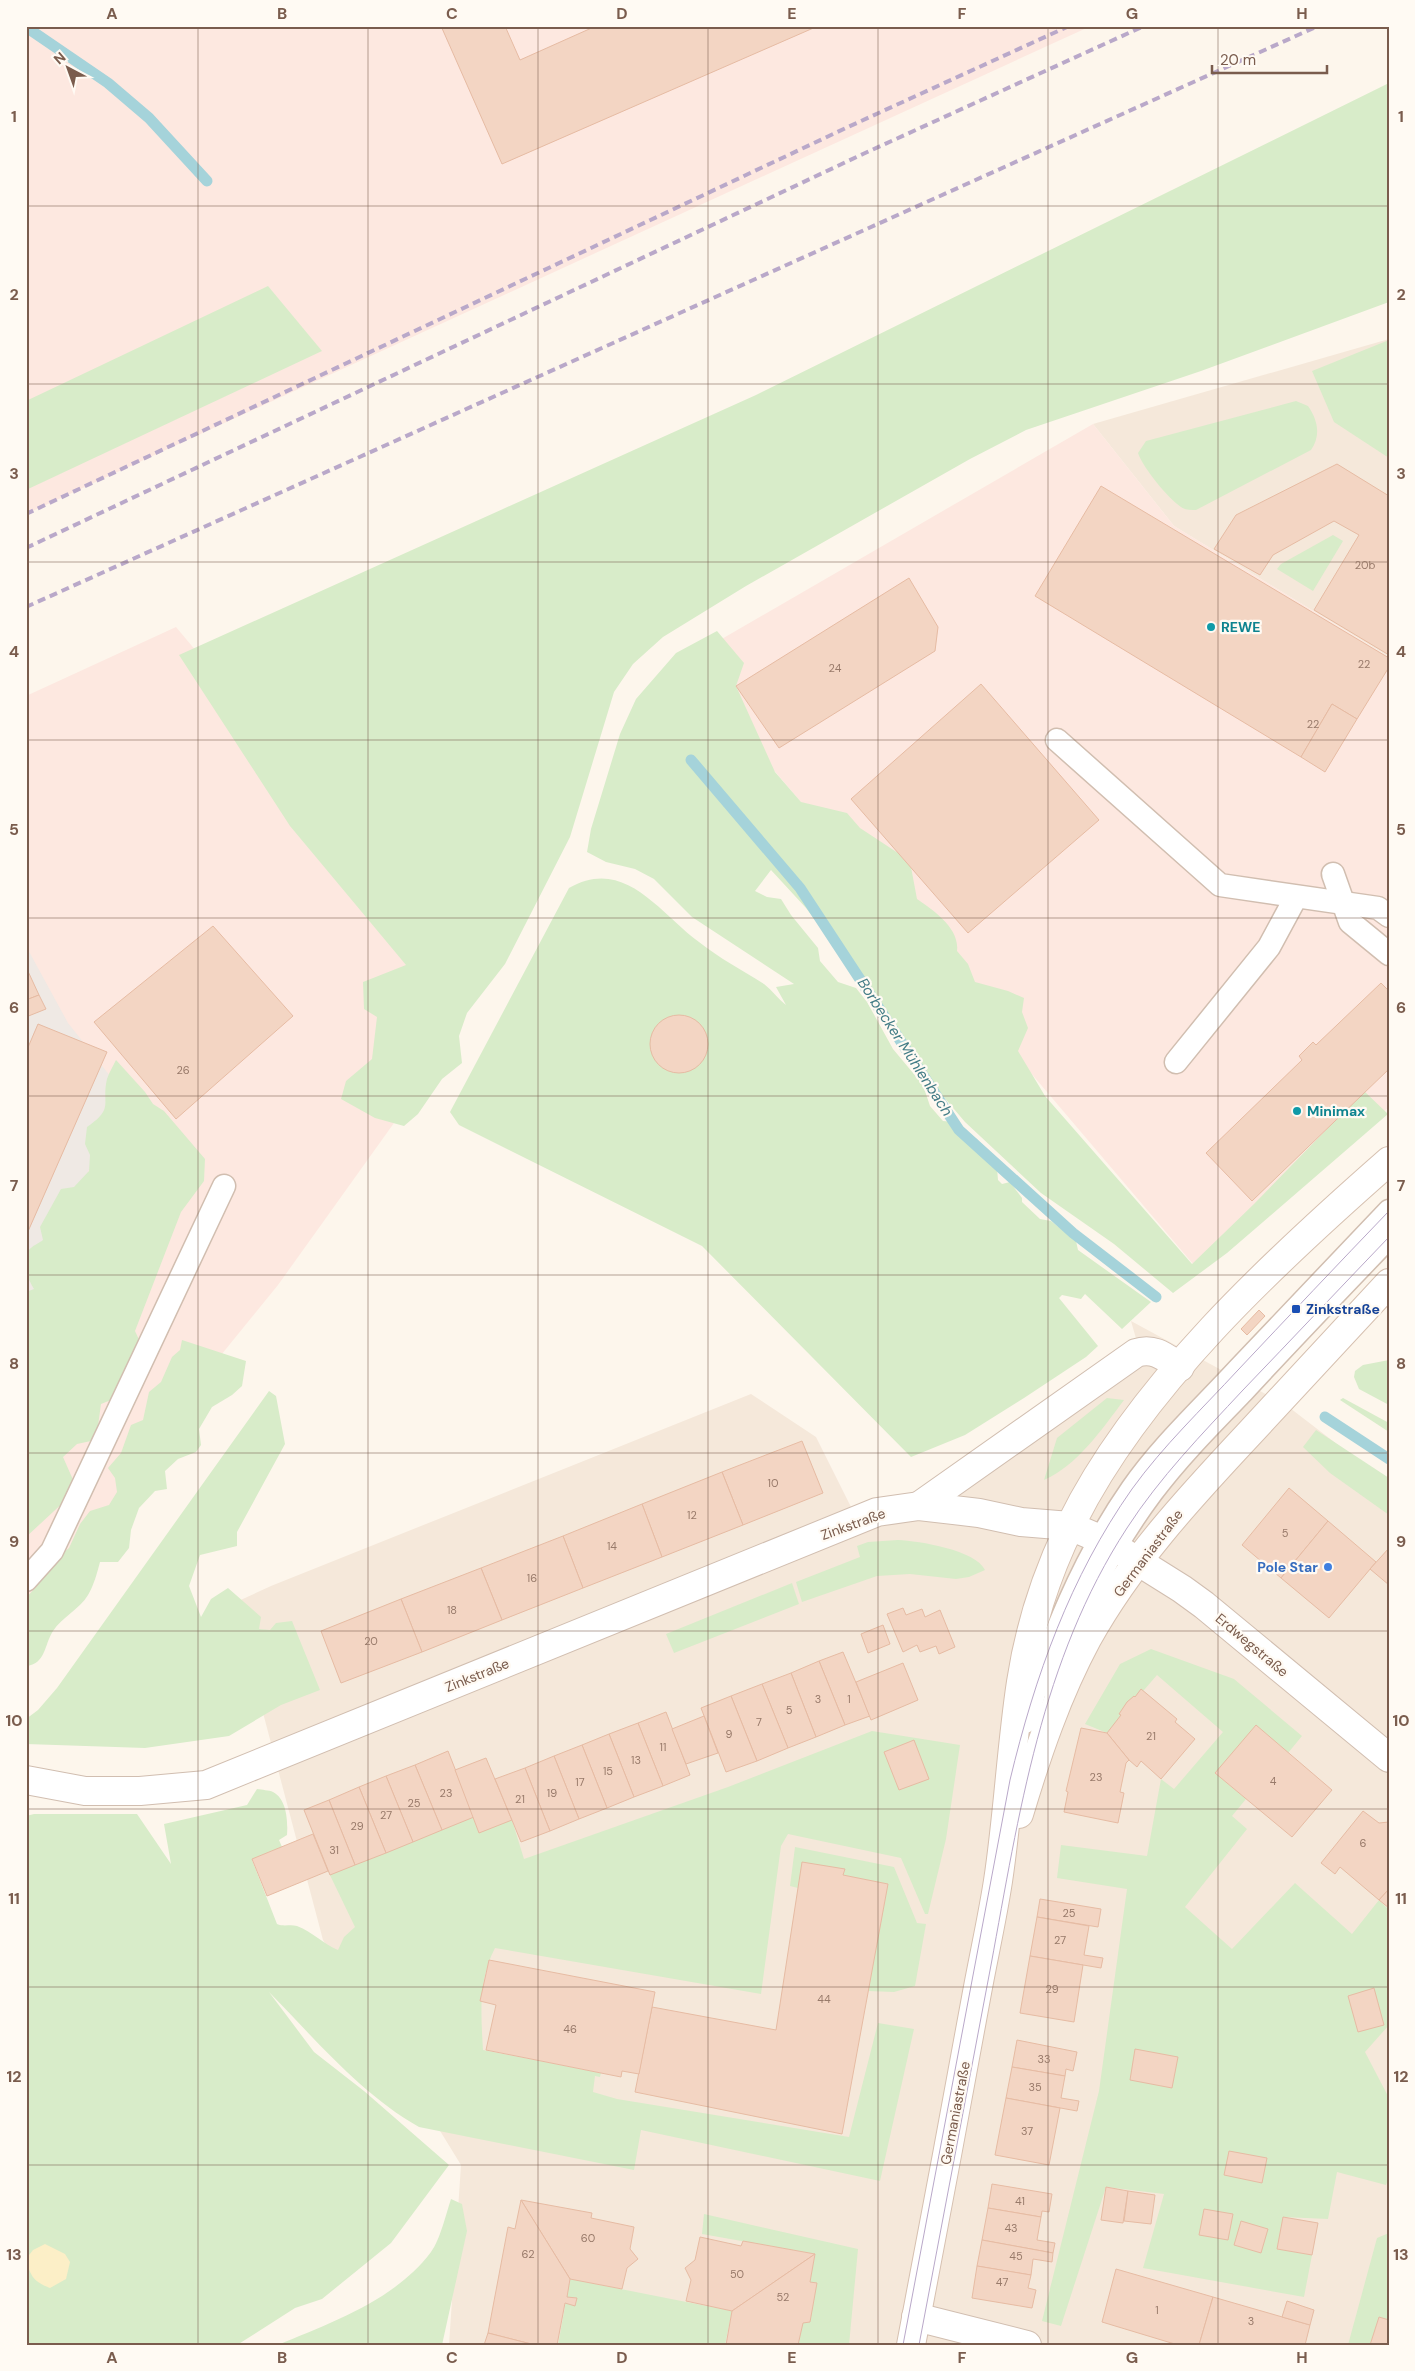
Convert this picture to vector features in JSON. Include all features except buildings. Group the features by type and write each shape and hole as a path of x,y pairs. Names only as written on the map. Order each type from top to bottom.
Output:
{"main road":[{"name":"Germaniastraße","path":"911,2345 998,1880 1022,1678 1043,1594 1070,1526 1094,1482 1129,1432 1180,1366 1232,1309 1319,1224 1389,1161"},
{"name":"Germaniastraße","path":"998,1880 1038,1753 1064,1685 1099,1620 1139,1561 1207,1479 1389,1283"},
{"name":"Zinkstraße","path":"919,1506 1136,1353 1144,1351 1159,1353 1180,1366"},
{"name":"Zinkstraße","path":"26,1780 85,1791 140,1791 206,1785 877,1512 919,1506 979,1512 1021,1522 1070,1526 1108,1542"},
{"name":"Erdwegstraße","path":"1108,1542 1204,1606 1389,1758"},
{"path":"916,2317 1027,2345"}],"lane":[{"path":"1057,740 1220,884 1378,908 1389,916"},
{"path":"1333,874 1342,904 1350,922 1389,954"},
{"path":"1176,1062 1269,947 1296,897"},
{"path":"26,1580 52,1551 224,1186"},
{"path":"998,1880 1058,1669 1108,1542 1132,1489 1164,1450 1389,1211"},
{"path":"1108,1542 1193,1443 1389,1236"}],"shaded area":[{"path":"26,26 1091,26 26,514"},
{"path":"1389,339 1389,657 1174,526 1093,424"},
{"path":"1093,424 1174,526 1389,657 1389,1107 1199,1271 682,662"},
{"path":"176,627 253,719 453,996 399,1116 278,1285 191,1392 95,1543 26,1610 26,696"},
{"path":"26,946 68,1023 122,1091 26,1320"},
{"path":"1131,1321 1286,1405 1389,1484 1389,2345 449,2345 461,2165 323,1940 234,1603 271,1586 751,1394 816,1437 855,1515 878,1518 1141,1356"}],"green space":[{"path":"1389,83 1389,302 1201,371 1026,430 970,459 746,586 663,637 633,664 614,692 570,837 505,964 467,1013 459,1036 462,1063 442,1079 418,1114 404,1126 375,1118 341,1099 346,1081 372,1059 377,1017 364,1009 363,982 406,965 290,826 179,655 756,395"},
{"path":"268,286 322,351 26,490 26,401"},
{"path":"1389,340 1389,458 1334,422 1312,371"},
{"path":"1296,401 1308,406 1316,422 1317,434 1311,450 1196,510 1188,510 1176,503 1156,482 1138,453 1146,441"},
{"path":"1333,535 1343,541 1313,591 1277,569 1281,564"},
{"path":"717,631 744,663 736,686 775,772 801,802 847,813 860,828 898,853 911,867 917,899 937,914 950,927 957,943 957,951 968,964 975,982 1008,991 1024,998 1022,1012 1028,1028 1018,1051 1045,1096 1192,1264 1254,1204 1364,1091 1388,1114 1227,1253 1173,1293 1114,1244 1041,1193 965,1122 937,1089 891,1021 806,908 771,870 755,891 767,897 781,899 791,915 818,948 820,961 838,982 856,988 867,1002 893,1049 923,1085 930,1106 943,1121 954,1122 977,1139 997,1168 998,1180 1002,1184 1010,1182 1022,1198 1022,1202 1040,1219 1051,1221 1076,1241 1078,1250 1151,1302 1122,1329 1085,1294 1081,1299 1062,1295 1059,1298 1098,1346 1086,1357 965,1435 911,1457 702,1246 459,1125 450,1112 569,888 589,880 607,879 624,883 640,892 699,942 764,984 786,1005 776,987 794,984 692,917 654,879 635,869 606,862 587,852 591,829 620,734 636,699 676,653"},
{"path":"116,1060 145,1092 153,1104 164,1111 205,1159 204,1181 181,1212 135,1331 141,1344 111,1400 101,1404 98,1426 91,1441 77,1444 63,1457 74,1482 67,1499 26,1537 26,1292 34,1289 27,1275 25,1260 30,1249 43,1240 40,1227 61,1189 74,1187 89,1171 90,1155 85,1144 87,1127 96,1121 104,1110 107,1079"},
{"path":"182,1340 246,1361 242,1386 232,1395 212,1407 199,1429 201,1445 196,1452 178,1459 165,1471 167,1489 155,1491 139,1508 131,1530 129,1548 118,1562 100,1562 92,1587 85,1600 61,1621 53,1631 41,1658 37,1662 26,1666 26,1598 36,1587 49,1564 69,1548 80,1524 90,1511 109,1505 117,1492 115,1478 108,1468 121,1453 131,1425 143,1420 149,1392 161,1382 172,1357 180,1350"},
{"path":"1389,1360 1389,1405 1359,1389 1354,1377 1355,1371 1363,1365"},
{"path":"269,1391 276,1396 285,1444 237,1532 237,1546 200,1555 189,1586 201,1617 211,1599 228,1588 261,1617 259,1629 270,1630 276,1623 292,1621 320,1690 281,1705 229,1736 145,1748 26,1744 26,1719 38,1710 57,1688"},
{"path":"1107,1398 1124,1400 1078,1456 1068,1465 1044,1480 1057,1438"},
{"path":"1343,1398 1389,1423 1389,1432 1340,1400"},
{"path":"1316,1430 1389,1478 1389,1515 1330,1473 1303,1447"},
{"path":"898,1540 919,1542 959,1552 980,1563 985,1570 969,1577 956,1579 910,1574 877,1576 802,1602 796,1582 860,1557 857,1546 868,1542"},
{"path":"792,1583 799,1604 674,1653 666,1634"},
{"path":"1151,1649 1234,1679 1302,1736 1288,1753 1256,1726 1215,1773 1246,1799 1232,1816 1247,1829 1185,1907 1232,1949 1295,1883 1352,1934 1379,1900 1389,1910 1389,2025 1365,2052 1389,2098 1389,2177 1386,2185 1337,2172 1328,2219 1283,2217 1277,2249 1312,2255 1304,2297 1143,2268 1164,2194 1106,2187 1061,2326 1042,2321 1099,2091 1127,1889 1057,1878 1061,1845 1147,1856 1161,1779 1174,1789 1223,1732 1157,1675 1107,1733 1085,1724 1120,1664"},
{"path":"872,1731 960,1745 946,1839 928,1914 925,1914 901,1858 788,1834 781,1846 761,1994 495,1948 483,1985 482,2024 483,2050 601,2073 600,2077 595,2076 593,2092 617,2099 849,2137 878,2023 914,2029 880,2181 641,2130 634,2170 419,2127 398,2114 358,2082 269,1992 314,2052 364,2091 449,2165 391,2243 322,2299 295,2308 237,2345 26,2345 26,1816 34,1814 137,1814 171,1864 164,1824 247,1805 257,1789 273,1792 278,1795 284,1805 287,1818 287,1835 279,1840 282,1847 252,1860 277,1924 297,1926 338,1950 344,1937 355,1927 328,1871 474,1817 512,1820 524,1859 728,1787"},
{"path":"795,1847 894,1867 917,1923 926,1924 915,1986 894,1992 868,1991 888,1884 843,1875 845,1870 802,1863 798,1888 790,1886"},
{"path":"451,2199 462,2204 467,2231 442,2345 278,2345 361,2308 399,2284 431,2252 440,2234"},
{"path":"704,2214 858,2249 849,2345 798,2345 815,2254 702,2234"},
{"path":"1389,2233 1389,2320 1379,2317 1370,2345 1348,2345 1377,2238"},
{"path":"570,2279 732,2311 725,2345 558,2345"}],"sand":[{"path":"45,2244 65,2254 70,2262 66,2279 50,2288 36,2281 29,2270 26,2259 33,2250"}],"waterway":[{"name":"Borbecker Mühlenbach","path":"26,27 108,83 149,118 207,181"},
{"name":"Borbecker Mühlenbach","path":"691,760 800,888 959,1130 1073,1233 1156,1297"},
{"name":"Borbecker Mühlenbach","path":"1325,1417 1389,1459"}],"tram line":[{"path":"903,2345 1010,1780 1031,1703 1057,1628 1090,1557 1110,1523 1144,1473 1183,1428 1389,1211"},
{"path":"919,2345 1024,1795 1037,1739 1073,1631 1098,1578 1127,1528 1153,1491 1212,1423 1389,1237"}],"railway":[{"path":"26,514 848,127 1069,26"},
{"path":"26,548 863,154 1144,26"},
{"path":"26,607 1318,26"}],"place":[{"name":"REWE","path":"1211,627"},
{"name":"Minimax","path":"1297,1111"},
{"name":"Zinkstraße","path":"1296,1309"},
{"name":"Pole Star","path":"1328,1567"}]}
